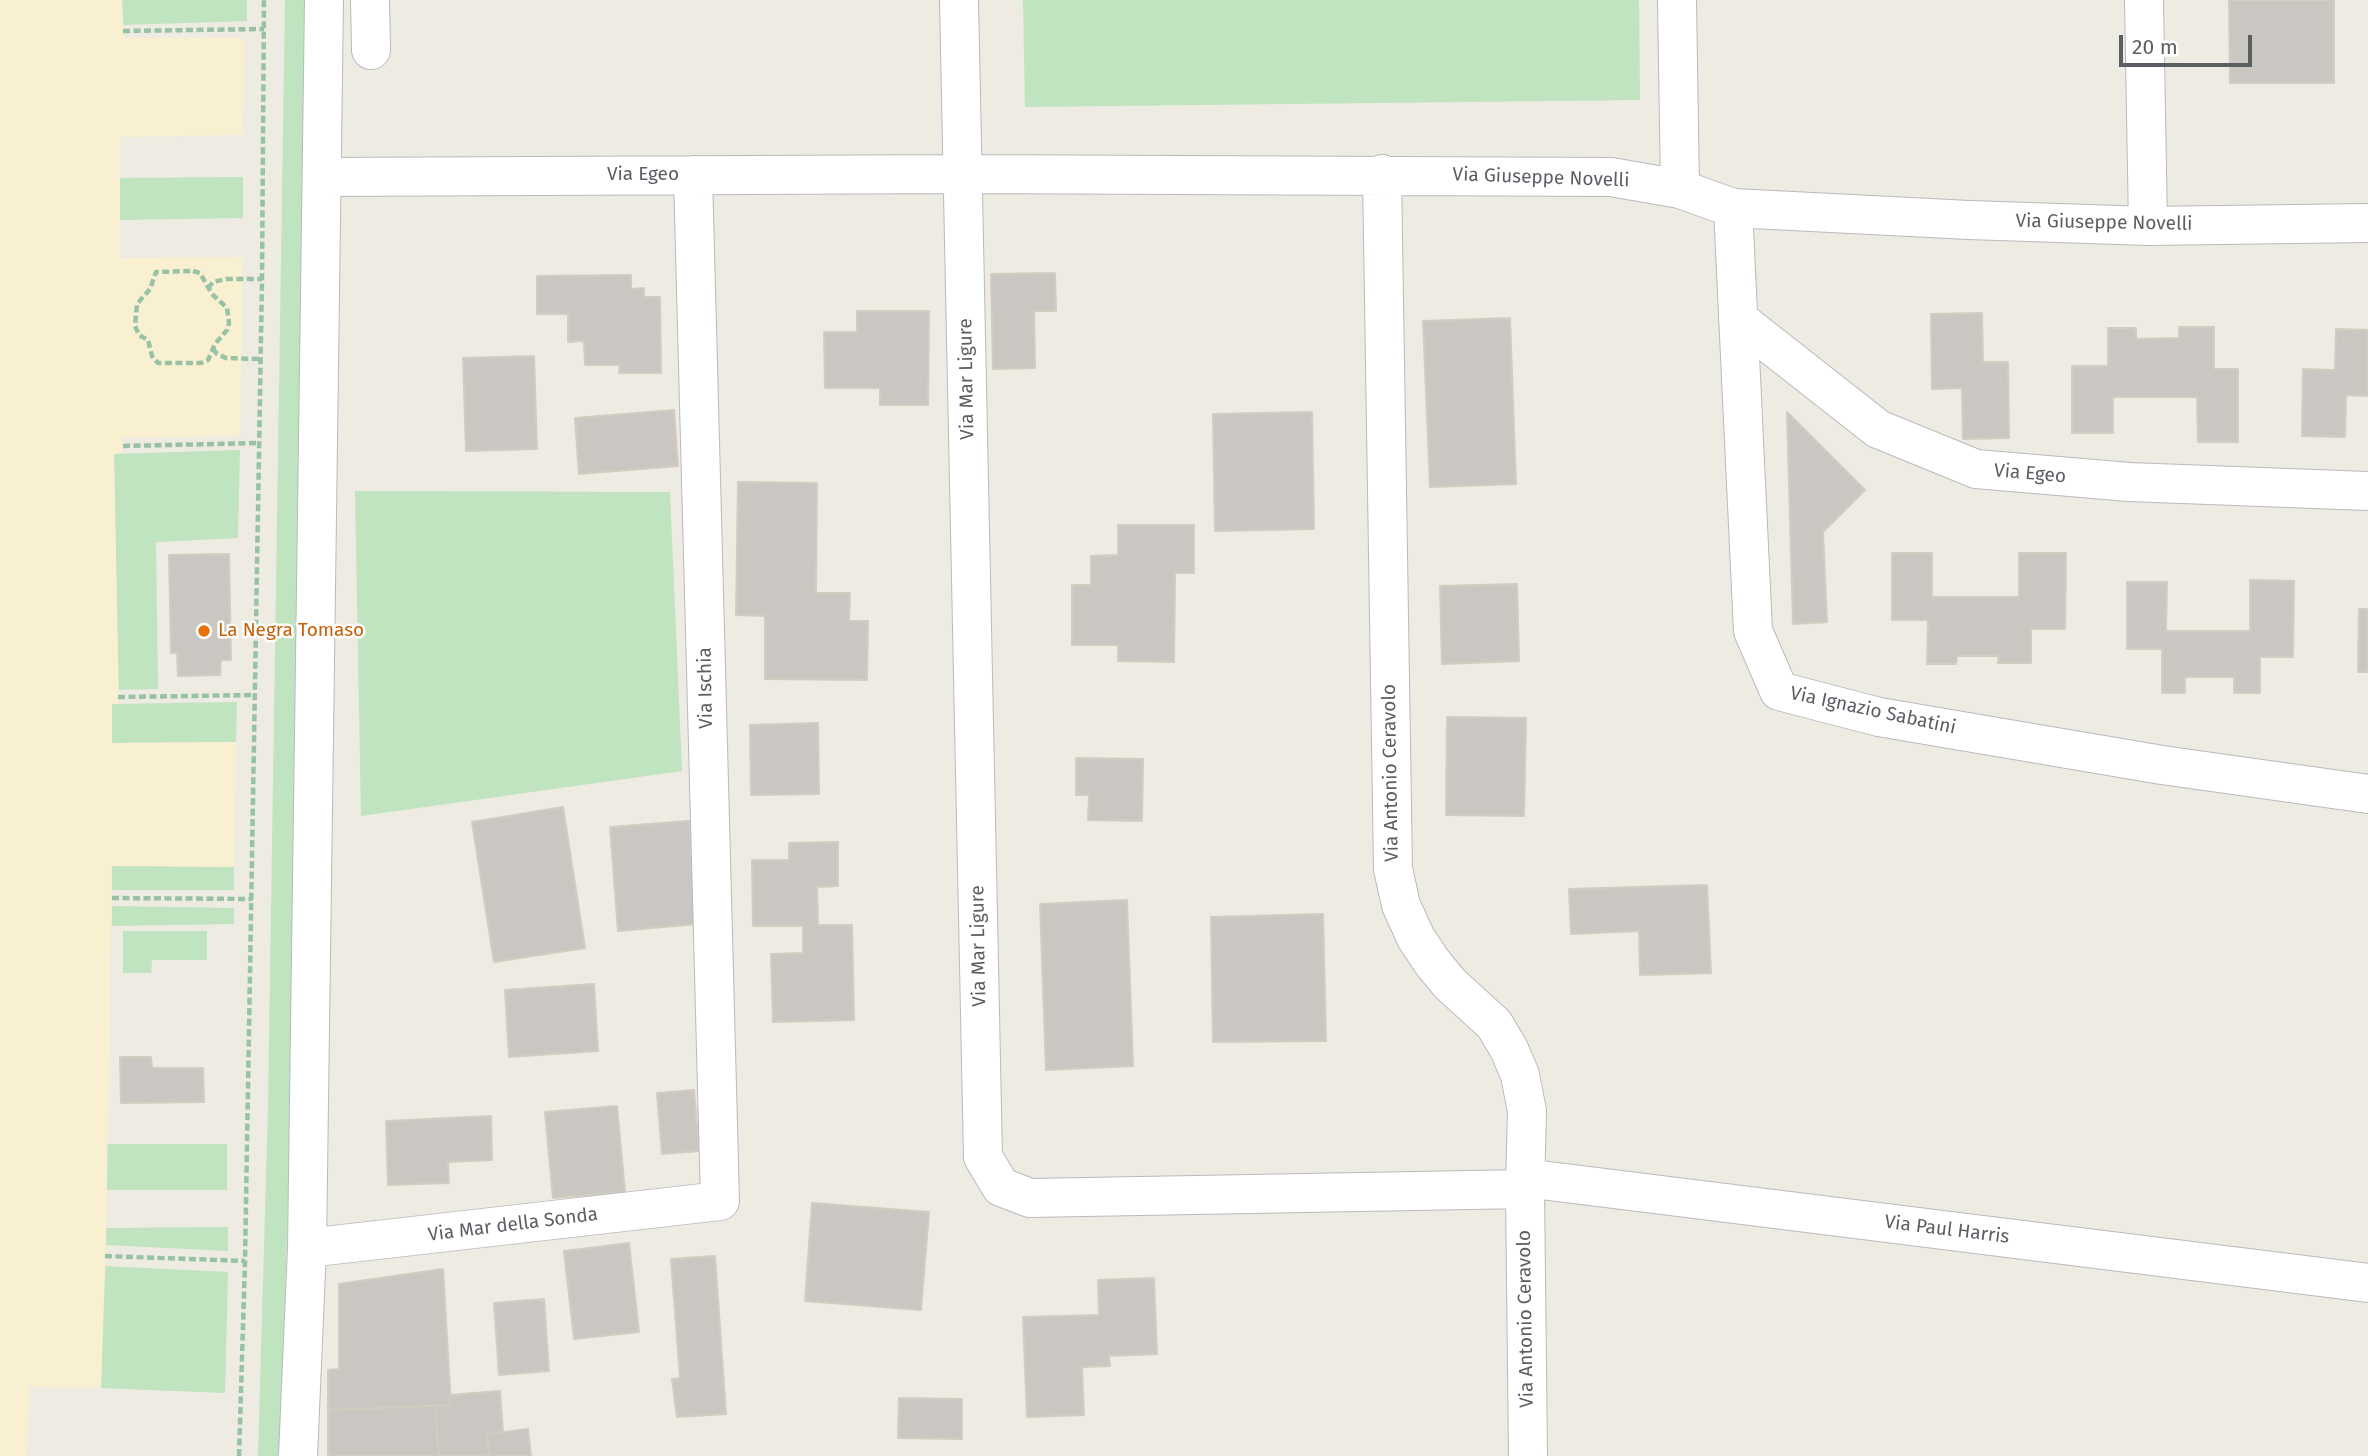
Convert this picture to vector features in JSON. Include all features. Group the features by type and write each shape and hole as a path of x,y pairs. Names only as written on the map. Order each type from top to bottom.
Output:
{"street":[{"path":"298,1456 307,1248 324,0"},
{"path":"370,0 371,50"},
{"name":"Via Mar Ligure","path":"959,0 983,1157 1001,1187 1030,1198 1525,1183"},
{"path":"1677,0 1680,189"},
{"path":"2144,0 2148,226"},
{"name":"Via Egeo","path":"323,177 962,174"},
{"name":"Via Giuseppe Novelli","path":"962,174 1611,177 1680,189 1733,208 2148,226 2368,223"},
{"name":"Via Antonio Ceravolo","path":"1382,174 1393,869 1401,905 1416,938 1450,984 1494,1024 1520,1075 1527,1111 1525,1183 1528,1456"},
{"name":"Via Ischia","path":"692,175 720,1201"},
{"name":"Via Ignazio Sabatini","path":"1733,208 1753,631 1779,691 1892,719 2162,765 2368,794"},
{"name":"Via Egeo","path":"1738,320 1878,429 1976,469 2129,482 2368,491"},
{"name":"Via Paul Harris","path":"1525,1183 2368,1283"},
{"name":"Via Mar della Sonda","path":"307,1248 720,1201"}],"path":[{"path":"239,1456 252,899 264,0"},
{"path":"123,31 264,29"},
{"path":"156,272 201,273 208,288 227,308 228,330 221,335 213,348 208,360 201,363 158,363 152,356 148,340 139,335 135,326 137,304 150,289 156,272"},
{"path":"208,288 213,282 226,279 262,279"},
{"path":"213,348 216,354 226,358 261,359"},
{"path":"123,446 259,443"},
{"path":"118,697 255,695"},
{"path":"112,898 252,899"},
{"path":"106,1256 245,1261"}],"green space":[{"path":"122,0 247,0 247,21 123,25"},
{"path":"285,0 308,0 291,1109 280,1456 258,1456 268,1108"},
{"path":"1023,0 1639,0 1640,100 1025,107"},
{"path":"243,177 243,218 120,220 120,178"},
{"path":"240,450 238,538 156,542 158,689 118,690 114,454"},
{"path":"355,491 670,492 682,771 361,816"},
{"path":"237,702 236,742 112,743 112,704"},
{"path":"112,865 234,867 234,890 112,890"},
{"path":"112,906 234,908 234,924 112,926"},
{"path":"123,931 207,931 207,960 152,960 151,973 123,973"},
{"path":"107,1144 227,1144 227,1190 107,1190"},
{"path":"228,1227 228,1251 106,1245 106,1228"},
{"path":"104,1266 228,1272 225,1393 101,1388"}],"sand":[{"path":"0,0 122,0 124,38 244,38 243,135 120,137 120,258 243,257 240,436 123,438 122,453 114,454 119,704 112,704 112,743 236,742 234,867 112,866 101,1388 29,1387 27,1456 0,1456"}],"building":[{"path":"2229,0 2334,0 2334,83 2230,83"},
{"path":"1055,273 1056,311 1034,311 1035,368 993,369 991,274"},
{"path":"631,275 631,289 644,288 644,297 660,297 661,373 619,373 620,365 585,365 584,341 568,342 568,314 537,314 537,276"},
{"path":"857,311 929,311 928,405 880,405 880,388 825,388 824,332 857,332"},
{"path":"1982,313 1983,362 2008,362 2009,438 1963,439 1962,388 1932,389 1931,314"},
{"path":"1510,318 1516,484 1430,487 1423,321"},
{"path":"2179,327 2214,327 2214,369 2238,369 2238,442 2198,442 2197,397 2113,397 2113,433 2072,433 2072,366 2108,366 2108,328 2136,328 2136,339 2179,338"},
{"path":"2336,329 2368,330 2368,396 2346,395 2345,437 2302,436 2303,369 2335,370"},
{"path":"534,356 537,449 466,451 463,358"},
{"path":"674,410 678,466 579,474 575,418"},
{"path":"1312,412 1314,529 1215,531 1213,414"},
{"path":"1787,412 1865,490 1823,532 1827,622 1793,624"},
{"path":"738,482 817,483 816,593 850,593 849,621 868,621 867,680 765,679 765,616 736,615"},
{"path":"1118,525 1194,525 1194,573 1175,573 1174,662 1118,661 1118,645 1072,645 1072,585 1091,585 1091,556 1118,555"},
{"path":"1892,553 1932,553 1932,597 2019,597 2019,553 2066,553 2065,629 2031,629 2031,663 1998,663 1999,656 1957,656 1956,664 1927,664 1928,620 1892,620"},
{"path":"229,554 231,660 221,660 220,675 178,676 177,653 171,653 169,555"},
{"path":"2250,580 2294,581 2293,657 2260,657 2260,693 2234,693 2234,677 2185,677 2185,693 2162,693 2162,649 2127,649 2127,582 2167,582 2166,631 2250,631"},
{"path":"1517,584 1519,661 1442,664 1440,586"},
{"path":"2359,609 2368,609 2368,672 2358,672"},
{"path":"1447,717 1526,718 1524,816 1446,815"},
{"path":"818,723 819,794 751,795 750,725"},
{"path":"1076,758 1143,759 1142,821 1088,820 1089,795 1076,795"},
{"path":"563,807 585,948 494,962 472,822"},
{"path":"689,821 697,924 618,931 610,827"},
{"path":"838,842 838,886 817,887 818,925 852,925 854,1020 773,1022 771,954 803,953 803,926 753,926 752,860 789,860 789,843"},
{"path":"1707,885 1711,973 1640,975 1639,931 1571,934 1569,889"},
{"path":"1127,900 1133,1066 1046,1070 1040,904"},
{"path":"1323,914 1326,1041 1213,1042 1211,917"},
{"path":"594,984 598,1051 509,1057 505,990"},
{"path":"120,1057 151,1057 152,1068 203,1068 204,1102 121,1103"},
{"path":"694,1090 699,1151 662,1154 657,1093"},
{"path":"617,1106 625,1192 553,1198 545,1112"},
{"path":"491,1116 492,1160 448,1162 449,1183 388,1185 386,1121"},
{"path":"812,1203 929,1212 921,1310 805,1301"},
{"path":"629,1243 639,1332 574,1339 564,1251"},
{"path":"715,1256 726,1414 677,1417 672,1379 680,1378 671,1259"},
{"path":"443,1269 451,1405 328,1410 328,1370 339,1369 339,1284"},
{"path":"1154,1278 1157,1354 1109,1356 1110,1366 1082,1367 1084,1415 1027,1417 1023,1317 1099,1315 1098,1280"},
{"path":"544,1299 549,1371 499,1375 494,1303"},
{"path":"500,1391 503,1432 487,1434 489,1456 439,1456 435,1406 451,1405 450,1395"},
{"path":"899,1398 962,1399 962,1439 898,1438"},
{"path":"435,1406 439,1456 328,1456 328,1410"},
{"path":"528,1429 531,1456 489,1456 487,1434"}],"place":[{"name":"La Negra Tomaso","path":"204,631"}]}
